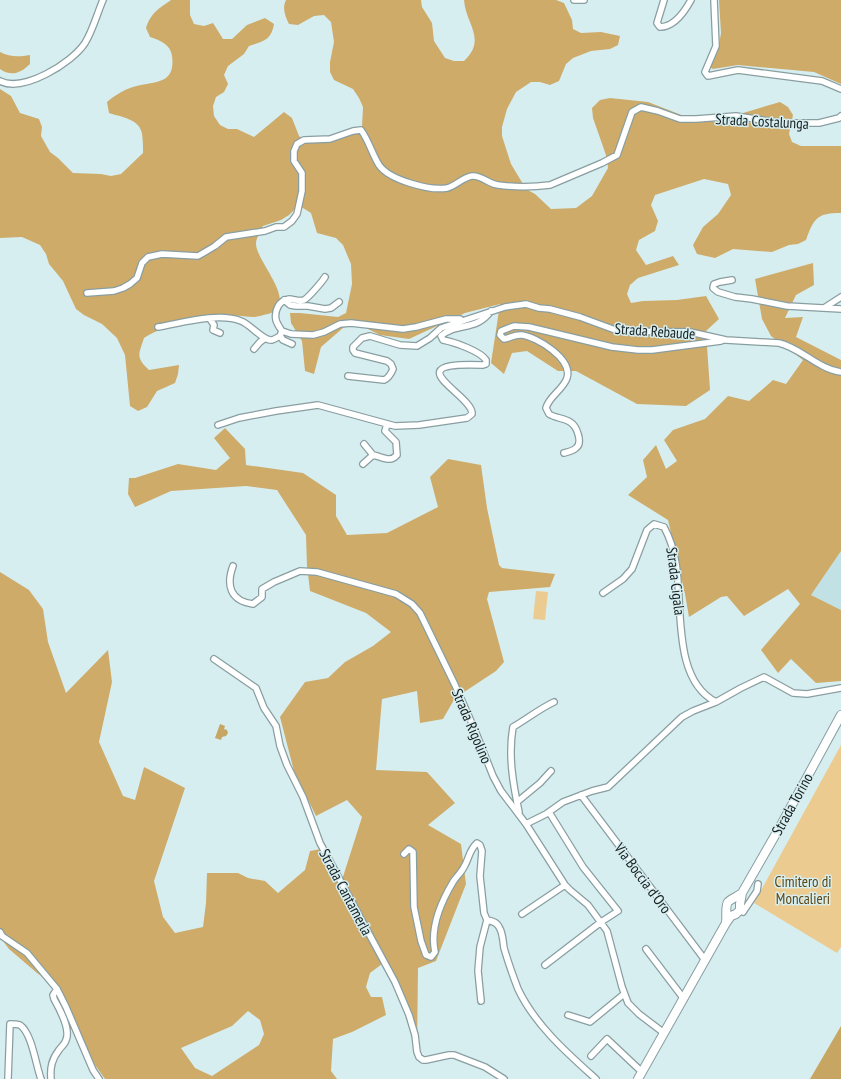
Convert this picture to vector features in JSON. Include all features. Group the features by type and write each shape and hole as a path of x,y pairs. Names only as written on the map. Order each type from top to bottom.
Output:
{"main road":[{"name":"Strada Torino","path":"640,1075 726,923 731,916 740,910 742,893 841,715"},
{"name":"Strada Torino","path":"726,923 728,913 726,908 728,902 742,893"}],"street":[{"path":"0,81 14,85 26,83 46,74 67,61 79,51 86,42 103,0"},
{"path":"574,0 584,0"},
{"path":"664,0 657,23 660,27 666,27 672,24 680,16 691,0"},
{"path":"714,0 716,46 706,72 708,76 738,70 822,81 841,89"},
{"name":"Strada Costalunga","path":"87,293 109,292 123,288 130,284 136,278 142,264 148,257 162,254 198,256 215,246 226,237 265,231 276,227 284,227 292,221 297,214 302,191 302,172 294,161 294,151 297,144 304,140 330,139 353,131 361,130 380,166 386,173 427,188 445,188 454,186 472,176 482,178 496,185 541,186 550,185 596,166 617,155 632,112 641,107 680,119 736,116 782,123 819,123 839,118 841,116"},
{"path":"292,344 282,340 276,321 276,312 284,300 290,299 302,301 308,298 325,277"},
{"path":"732,280 714,284 713,288 718,292 734,297 787,306 841,309"},
{"path":"823,308 841,297"},
{"path":"284,300 296,306 308,306 325,309 331,308 339,302"},
{"name":"Strada Rebaude","path":"348,376 384,380 387,379 393,369 391,364 387,362 355,353 353,347 362,338 370,336 400,346 417,346 430,338 441,328 505,307 526,304 580,317 618,331 690,332 726,340 779,343 787,345 817,363 834,371 841,372"},
{"path":"218,425 239,418 318,405 395,426 419,425 464,419 471,415 472,411 469,405 444,381 439,373 448,366 464,364 483,365 486,363 486,360 477,352 443,340 441,336 449,331 479,323 486,318 491,311"},
{"path":"158,327 223,318 241,321 251,327 264,339 271,340 281,333 313,335 324,332 340,324 351,323 403,329 446,319 467,319"},
{"path":"210,319 214,325 213,330 220,333"},
{"path":"564,453 575,450 578,447 579,443 576,429 570,422 549,414 546,408 549,401 565,384 568,374 566,365 556,354 538,341 520,335 504,339 500,335 502,330 514,326 529,327 619,348 638,350 652,350 726,340"},
{"path":"254,349 264,339"},
{"path":"364,444 374,456 388,460 393,459 397,455 396,442 385,431 387,424"},
{"path":"363,464 374,456"},
{"name":"Strada Cigala","path":"603,593 623,579 632,569 647,530 654,524 664,527 670,538 677,565 682,634 686,664 698,687 707,697 716,702"},
{"name":"Strada Rigolino","path":"233,566 229,576 230,587 236,598 244,603 253,604 262,597 262,589 300,571 317,572 396,594 412,604 420,613 455,685 501,790 526,824 565,885 588,905 608,931 624,994 628,1003 639,1014 664,1033"},
{"name":"Strada Cantamerla","path":"214,660 256,688 264,708 276,726 280,746 287,765 304,797 325,853 398,988 411,1022 419,1057 426,1060 449,1055 454,1056 485,1067 504,1079"},
{"path":"526,824 549,812 563,802 592,791 608,787 682,717 692,711 716,702 764,677 793,693 807,694 841,688"},
{"path":"520,816 512,770 511,737 513,727 554,702"},
{"path":"517,802 540,783 551,771"},
{"name":"Via Boccia d'Oro","path":"580,795 705,960"},
{"path":"545,965 601,922 618,911 583,867 549,812"},
{"path":"404,854 409,849 413,852 414,907 421,941 426,955 431,957 435,952 432,942 433,932 442,904 453,882 464,867 472,847 477,843 480,845 482,851 480,876 484,913 487,920 480,947 478,971 481,1001"},
{"path":"743,912 757,891 758,884"},
{"path":"522,914 565,885"},
{"path":"487,920 493,921 499,926 504,948 518,988 525,1002 564,1050 596,1079"},
{"path":"0,932 2,936 27,953 56,989 66,1007 93,1070 99,1079"},
{"path":"646,949 684,999"},
{"path":"51,1079 51,1065 56,1054 67,1040 66,1025 53,995 56,989"},
{"path":"568,1015 590,1022 624,994"},
{"path":"8,1079 10,1024 19,1025 23,1028 32,1046 41,1079"},
{"path":"591,1056 607,1039 640,1075"}],"shaded area":[{"path":"171,0 190,0 190,15 194,24 204,26 213,23 223,39 232,39 247,25 265,18 274,24 271,34 266,40 249,46 244,54 228,66 224,75 228,84 224,92 216,97 213,106 214,116 220,125 228,129 237,129 254,137 284,112 292,118 299,136 307,142 344,135 362,127 363,107 353,89 334,80 330,72 330,62 334,42 331,22 324,15 314,16 298,25 289,24 284,12 286,0 421,0 422,7 432,23 434,41 445,58 454,61 464,61 471,53 475,39 464,0 556,0 564,3 572,20 573,29 581,33 601,32 620,36 618,45 610,49 591,51 573,58 566,64 559,81 550,85 540,82 531,82 516,92 507,109 502,127 502,136 511,164 526,189 535,194 551,209 576,208 592,196 608,168 607,158 593,118 592,108 600,100 610,98 648,102 684,116 733,116 780,102 788,107 793,115 789,134 792,142 801,146 841,146 841,213 827,214 818,218 811,226 806,240 798,244 789,245 772,252 733,249 715,258 697,254 693,245 703,227 718,214 731,195 728,184 704,179 655,195 651,205 658,221 655,231 639,240 636,250 646,265 673,256 679,265 638,278 630,285 627,294 631,303 643,301 677,300 706,296 719,319 706,331 710,390 686,406 637,404 576,371 558,371 527,351 512,353 504,374 491,363 500,304 465,313 409,339 380,335 362,326 352,325 343,328 321,347 314,374 305,371 302,341 291,323 290,313 338,317 346,313 352,284 351,264 343,245 336,238 317,233 311,213 303,208 294,210 281,220 263,226 256,241 258,251 278,292 280,301 277,309 268,314 257,317 224,316 188,321 154,332 144,338 139,355 142,362 149,370 179,365 175,383 157,391 147,407 138,411 130,406 125,355 117,338 102,324 76,309 63,281 49,264 46,254 40,245 22,237 0,238 0,89 11,96 20,113 39,119 42,127 41,136 50,152 73,173 101,174 111,176 121,174 143,153 142,134 138,125 134,122 124,117 109,113 107,102 129,88 162,80 170,73 172,56 170,49 161,41 150,37 146,28 150,19 156,12"},
{"path":"719,0 841,0 841,84 814,72 738,65 713,69 710,67 718,51 721,33"},
{"path":"0,52 14,56 30,55 30,64 19,72 8,73 0,69"},
{"path":"813,263 814,285 796,295 785,318 803,317 796,337 841,360 841,551 811,595 841,610 841,681 816,683 791,659 778,673 761,650 800,604 788,589 744,616 727,596 721,597 689,617 668,520 628,495 647,477 643,460 656,445 666,469 677,461 664,440 673,430 705,419 728,396 749,401 773,380 786,384 803,360 771,336 762,319 755,279"},
{"path":"225,428 245,449 246,465 303,473 336,495 336,516 347,535 387,533 438,507 430,477 448,459 481,465 487,508 499,565 502,568 555,574 550,587 489,592 487,599 504,662 496,671 455,698 443,719 420,723 417,691 382,699 376,770 427,772 455,803 428,825 461,844 466,884 436,961 418,968 417,1048 402,1004 382,964 370,973 366,987 371,997 382,997 386,1015 352,1032 333,1039 331,1071 337,1079 105,1079 95,1065 61,990 37,973 9,949 0,937 0,572 29,590 43,609 48,642 66,693 108,650 112,682 99,742 123,796 135,800 144,767 185,788 154,881 163,917 175,933 203,927 206,903 207,873 238,873 248,878 265,881 278,893 305,870 310,851 321,849 341,883 362,817 347,800 316,816 294,771 280,717 305,682 328,678 345,662 373,646 391,632 366,613 310,591 307,566 306,535 277,490 246,486 171,491 135,507 128,494 129,478 135,478 178,464 216,470 230,458 214,438","holes":["248,1011 260,1020 264,1034 259,1045 212,1076 195,1068 181,1048 232,1026"]},
{"path":"841,551 841,610 811,595"},
{"path":"220,724 225,726 224,729 227,730 228,733 226,736 222,737 221,740 215,738"},
{"path":"841,1026 841,1079 810,1079"}],"green space":[{"path":"536,591 548,592 545,620 533,619"},
{"name":"Cimitero di Moncalieri","path":"841,745 841,947 837,953 754,903"}]}
